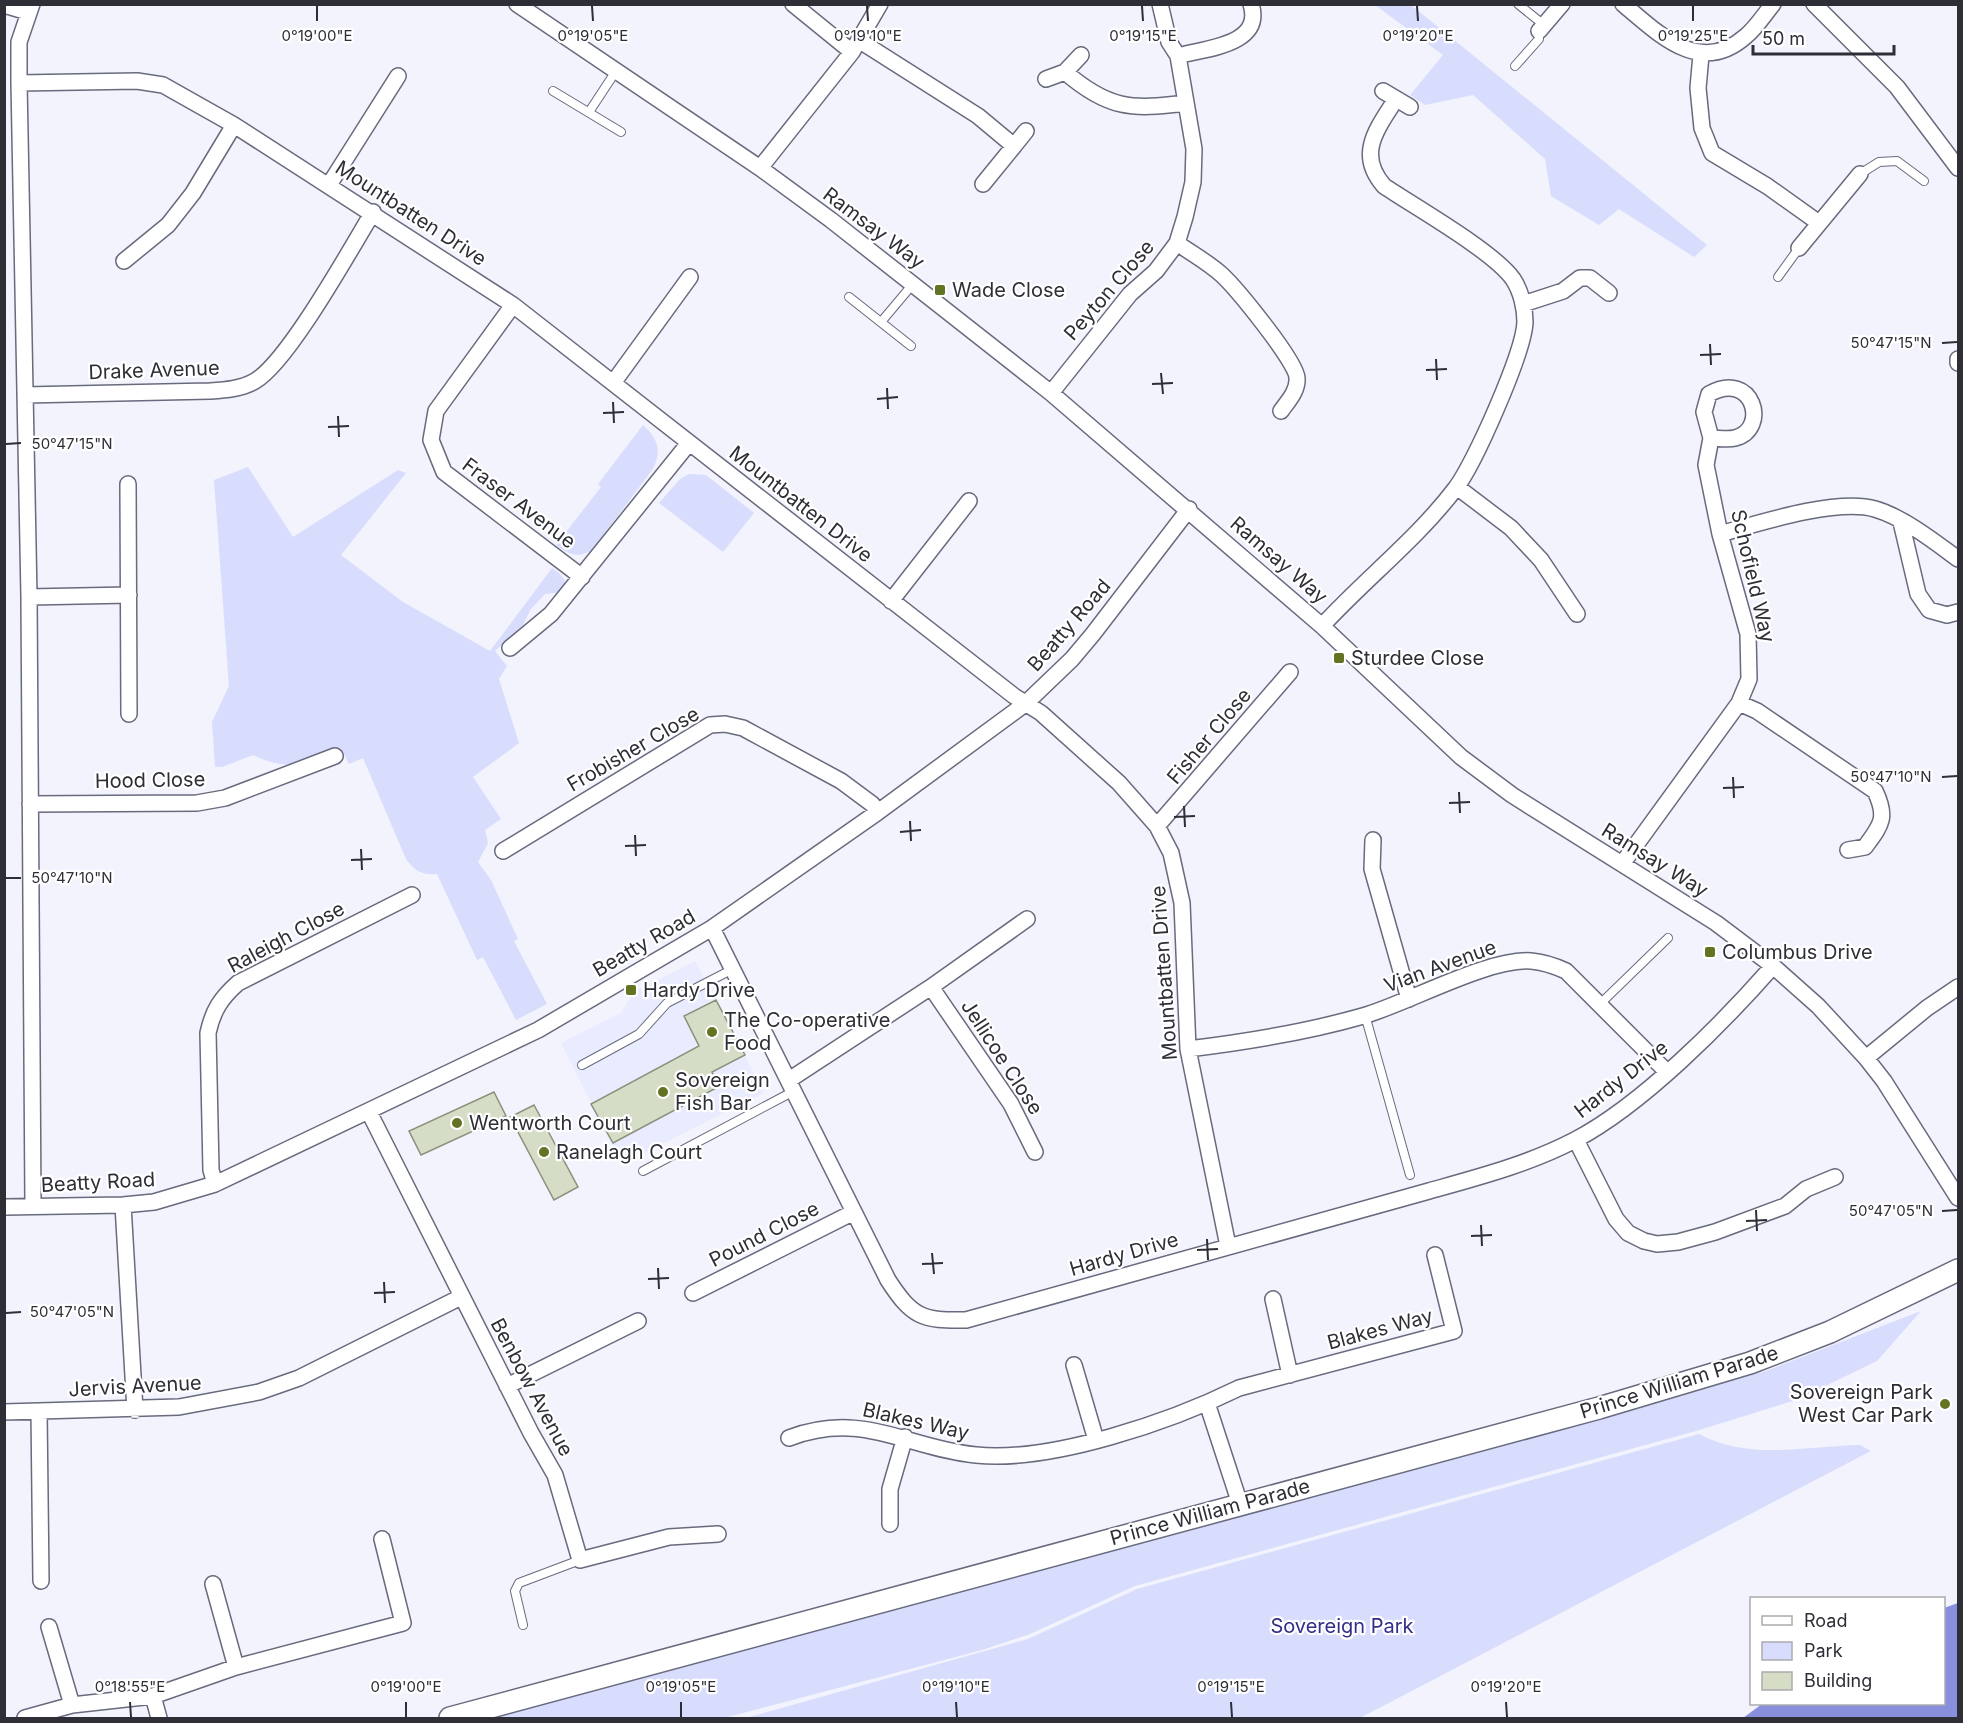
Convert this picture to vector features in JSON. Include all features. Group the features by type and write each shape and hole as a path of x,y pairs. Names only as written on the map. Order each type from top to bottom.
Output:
{"street":[{"name":"Ramsay Way","path":"517,4 760,168 913,284 1051,393 1323,626 1461,757 1512,795 1716,923 1773,966 1818,1006 1866,1058 1884,1081 1959,1198"},
{"path":"793,4 856,46 978,116 1014,146"},
{"path":"760,168 856,46 880,4"},
{"name":"Peyton Close","path":"1051,393 1130,294 1156,270 1177,243 1193,182 1194,149 1178,56 1169,42 1160,4"},
{"path":"1178,56 1228,44 1242,37 1250,26 1254,14 1251,4"},
{"path":"1542,28 1562,4"},
{"path":"1623,4 1676,45 1701,55 1725,49 1746,37 1773,4"},
{"path":"1814,4 1897,87 1959,168"},
{"path":"4,5 30,8 19,42 19,82 29,597 33,1206"},
{"path":"1046,79 1065,72 1081,55"},
{"path":"1701,55 1698,88 1702,128 1712,153 1767,186 1819,223"},
{"path":"1065,72 1088,92 1134,108 1186,103"},
{"path":"329,185 398,75"},
{"name":"Mountbatten Drive","path":"19,82 137,81 163,85 234,125 373,212 513,305 891,601 1025,704 1041,713 1119,783 1157,826 1171,853 1182,903 1188,1049 1228,1246"},
{"path":"1323,626 1457,487 1479,446 1521,343 1525,323 1523,304 1513,279 1492,259 1384,186 1376,177 1370,156 1371,143 1390,95 1410,107"},
{"path":"124,261 168,225 193,194 234,125"},
{"path":"983,184 1026,131"},
{"path":"1799,248 1860,174"},
{"name":"Drake Avenue","path":"25,395 210,391 238,388 255,381 285,352 373,212"},
{"path":"1177,243 1220,273 1239,292 1289,361 1298,376 1295,391 1281,411"},
{"path":"613,383 690,277"},
{"path":"1523,304 1563,291 1580,278 1590,278 1609,293"},
{"name":"Fraser Avenue","path":"513,305 436,411 431,440 444,472 582,577"},
{"name":"Schofield Way","path":"1622,864 1739,703 1749,679 1748,634 1720,534 1706,465 1711,438"},
{"name":"Fraser Avenue","path":"510,648 551,614 688,443"},
{"path":"128,484 129,714"},
{"path":"1457,487 1511,528 1540,560 1577,614"},
{"path":"891,601 969,501"},
{"path":"1720,534 1789,516 1857,505 1877,509 1921,532 1959,559"},
{"name":"Beatty Road","path":"4,1207 123,1205 164,1200 215,1184 538,1030 712,928 878,812 1025,704 1072,659 1189,509"},
{"path":"1901,522 1918,594 1929,610 1947,615 1959,612"},
{"path":"29,597 129,595"},
{"name":"Fisher Close","path":"1157,826 1290,672"},
{"path":"1739,703 1757,711 1875,791 1882,806 1882,825 1865,847 1848,850"},
{"name":"Frobisher Close","path":"503,851 710,725 725,724 743,728 841,781 872,804 878,812"},
{"name":"Hood Close","path":"30,804 197,803 225,798 335,756"},
{"path":"1373,840 1372,869 1409,999"},
{"name":"Raleigh Close","path":"215,1184 211,1170 208,1033 212,1013 223,996 238,983 412,895"},
{"path":"792,1085 1027,919"},
{"name":"Hardy Drive","path":"712,928 888,1280 904,1305 921,1316 940,1320 966,1320 1501,1171 1576,1140 1610,1118 1667,1072 1773,966"},
{"name":"Vian Avenue","path":"1188,1049 1327,1025 1365,1015 1490,968 1530,960 1549,963 1566,971 1667,1072"},
{"name":"Jellicoe Close","path":"931,987 1011,1104 1035,1152"},
{"path":"1866,1058 1927,1008 1959,987"},
{"name":"Benbow Avenue","path":"369,1112 461,1297 555,1475 580,1560"},
{"path":"1576,1140 1617,1219 1628,1233 1644,1241 1657,1244 1678,1242 1715,1232 1765,1214 1785,1206 1806,1189 1835,1177"},
{"path":"123,1205 135,1410"},
{"name":"Pound Close","path":"693,1293 854,1212"},
{"name":"Blakes Way","path":"789,1438 810,1430 849,1427 906,1437 945,1451 978,1456 1060,1450 1096,1440 1208,1403 1239,1388 1454,1331 1436,1255"},
{"name":"Prince William Parade","path":"450,1719 1599,1408 1750,1363 1830,1332 1959,1270"},
{"name":"Jervis Avenue","path":"4,1412 135,1410 218,1401 259,1392 299,1378 461,1297"},
{"path":"1273,1299 1290,1375"},
{"path":"507,1386 638,1321"},
{"path":"1074,1365 1096,1440"},
{"path":"1208,1403 1240,1504"},
{"path":"39,1412 41,1581"},
{"path":"890,1524 890,1489 906,1437"},
{"path":"580,1560 669,1537 718,1534"},
{"path":"25,1719 72,1705 153,1696 236,1667 403,1623 382,1539"},
{"path":"213,1584 236,1667"},
{"path":"49,1627 72,1705"},
{"path":"153,1696 159,1719"}],"lane":[{"path":"1515,66 1539,39 1542,28 1518,4"},
{"path":"589,112 616,71"},
{"path":"553,91 621,132"},
{"path":"1860,174 1879,162 1898,161 1924,181"},
{"path":"1778,277 1799,248"},
{"path":"881,322 913,284"},
{"path":"849,297 911,346"},
{"path":"1600,1004 1668,938"},
{"path":"582,1065 639,1034 667,1003 733,969"},
{"path":"1365,1015 1410,1175"},
{"path":"643,1171 792,1085"},
{"path":"523,1625 515,1591 519,1583 580,1560"}],"shaded area":[{"path":"695,961 764,1093 622,1164 561,1043 621,1013 634,992"}],"green space":[{"path":"1375,5 1411,5 1707,245 1694,257 1619,209 1599,225 1551,196 1545,159 1473,95 1425,105 1410,95 1443,55"},
{"path":"643,425 657,445 656,462 653,469 592,550 578,555 560,548 556,545 601,487 598,484"},
{"path":"248,467 293,537 398,470 406,473 341,555 403,602 490,651 552,568 564,578 563,592 545,594 531,609 523,625 495,651 507,666 499,679 519,743 473,777 501,819 485,830 488,843 478,862 491,880 518,939 514,941 547,1004 516,1020 483,957 477,960 437,874 419,871 412,867 406,859 363,758 349,764 341,748 297,764 278,763 253,755 222,767 215,767 212,722 229,686 214,480"},
{"path":"689,474 706,475 754,513 723,552 659,503 680,479"},
{"path":"1921,1311 1877,1361 1796,1400 1696,1431 1135,1586 1030,1634 982,1650 724,1718 486,1718 1766,1371"},
{"name":"Sovereign Park","path":"1699,1434 1718,1442 1758,1450 1860,1445 1871,1451 1360,1718 746,1718 1028,1639 1137,1589"}],"water":[{"path":"1958,1603 1958,1718 1743,1718 1761,1705 1945,1705 1945,1608"}],"building":[{"path":"716,1000 745,1055 712,1072 720,1086 613,1143 591,1104 699,1046 684,1016"},
{"name":"Wentworth Court","path":"494,1092 506,1116 421,1155 409,1131"},
{"name":"Ranelagh Court","path":"534,1105 578,1187 554,1200 510,1117"}],"place":[{"name":"Wade Close","path":"940,290"},
{"name":"Sturdee Close","path":"1339,658"},
{"name":"Columbus Drive","path":"1710,952"},
{"name":"Hardy Drive","path":"631,990"},
{"name":"The Co-operative Food","path":"712,1032"},
{"name":"Sovereign Fish Bar","path":"663,1092"},
{"name":"Wentworth Court","path":"457,1123"},
{"name":"Ranelagh Court","path":"544,1152"},
{"name":"Sovereign Park West Car Park","path":"1945,1404"}]}
